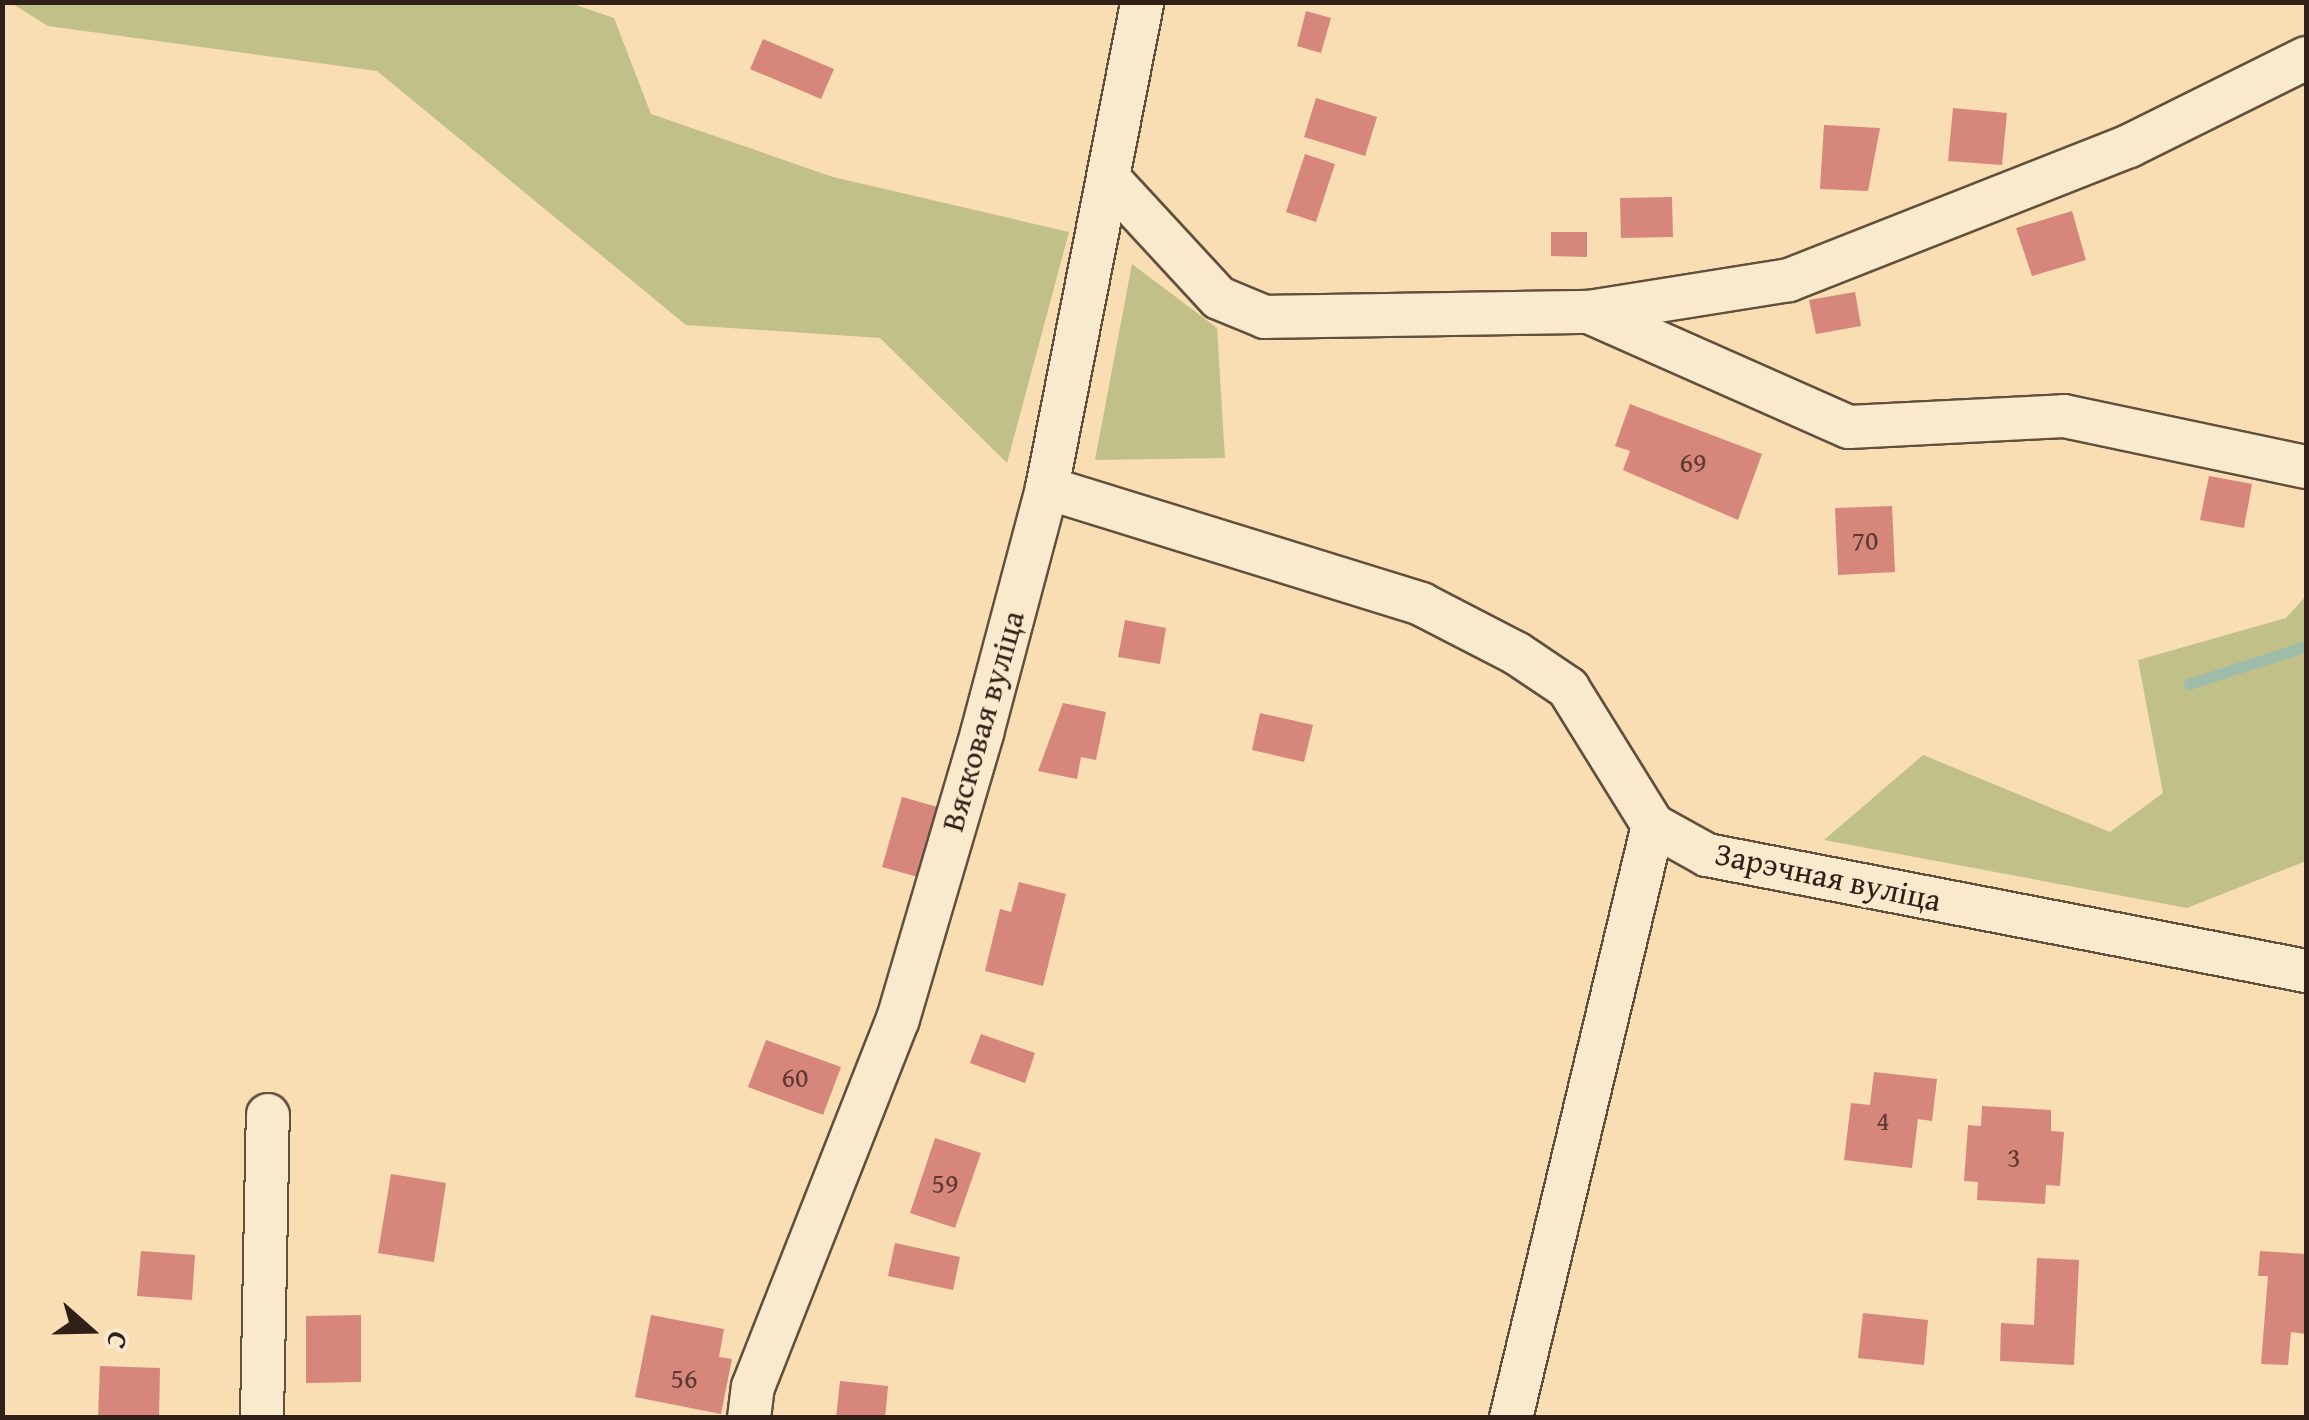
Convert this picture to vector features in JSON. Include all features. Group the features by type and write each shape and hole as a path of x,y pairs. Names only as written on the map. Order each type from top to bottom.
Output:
{"street":[{"name":"Вясковая вуліца","path":"750,1418 752,1386 898,1018 1047,488 1142,2"},
{"path":"1109,179 1219,298 1265,317 1589,312 1789,280 2129,146 2306,58"},
{"path":"1589,312 1850,428 2064,416 2306,468"},
{"name":"Зарэчная вуліца","path":"1047,488 1422,604 1516,652 1568,688 1654,826 1708,856 2306,971"},
{"path":"1511,1418 1654,826"},
{"path":"262,1418 268,1115"}],"shaded area":[{"path":"11,3 570,3 614,18 651,114 833,177 1069,232 1007,463 880,338 686,325 377,71 48,26"},
{"path":"1132,264 1217,328 1225,458 1095,460"},
{"path":"2306,596 2306,861 2187,908 1824,840 1923,755 2110,832 2163,793 2138,660 2286,618"}],"building":[{"path":"1306,11 1331,18 1321,53 1297,46"},
{"path":"763,39 834,69 821,99 750,69"},
{"path":"1316,98 1377,117 1365,156 1304,137"},
{"path":"1953,108 2007,113 2002,165 1948,161"},
{"path":"1824,125 1880,128 1868,191 1820,189"},
{"path":"1305,154 1335,164 1316,222 1286,212"},
{"path":"1672,197 1673,237 1621,238 1620,198"},
{"path":"2072,211 2086,260 2032,276 2016,228"},
{"path":"1551,232 1587,232 1587,257 1551,256"},
{"path":"1855,292 1861,326 1816,334 1809,300"},
{"path":"1630,404 1762,454 1738,520 1623,470 1630,451 1615,446"},
{"path":"2209,476 2252,484 2244,528 2200,520"},
{"path":"1892,506 1895,572 1838,575 1835,508"},
{"path":"1125,620 1166,628 1160,664 1118,657"},
{"path":"1063,703 1106,712 1096,760 1081,757 1077,779 1038,771"},
{"path":"1260,713 1313,725 1304,762 1252,750"},
{"path":"902,797 945,809 925,879 882,867"},
{"path":"1019,882 1066,894 1043,986 985,971 1000,909 1011,912"},
{"path":"981,1034 1035,1053 1025,1083 970,1063"},
{"path":"766,1040 841,1067 823,1115 748,1087"},
{"path":"1874,1072 1937,1079 1932,1121 1918,1119 1912,1168 1844,1160 1851,1103 1870,1105"},
{"path":"1982,1106 2051,1110 2051,1131 2064,1132 2060,1186 2046,1185 2045,1204 1977,1200 1978,1182 1964,1181 1968,1125 1981,1126"},
{"path":"935,1138 981,1153 955,1228 910,1213"},
{"path":"391,1174 446,1183 434,1262 378,1253"},
{"path":"895,1243 960,1257 953,1290 888,1276"},
{"path":"141,1251 195,1255 192,1300 137,1296"},
{"path":"2260,1251 2306,1254 2306,1334 2291,1332 2288,1365 2261,1364 2268,1276 2258,1276"},
{"path":"2037,1258 2079,1260 2074,1365 2000,1361 2001,1323 2034,1325"},
{"path":"1863,1313 1928,1320 1924,1365 1858,1358"},
{"path":"361,1315 361,1382 306,1383 306,1316"},
{"path":"651,1315 724,1329 719,1357 732,1359 721,1414 635,1397"},
{"path":"100,1366 160,1368 159,1418 98,1418"},
{"path":"840,1381 888,1386 885,1418 836,1418"}],"waterway":[{"path":"2189,684 2306,646"}]}
